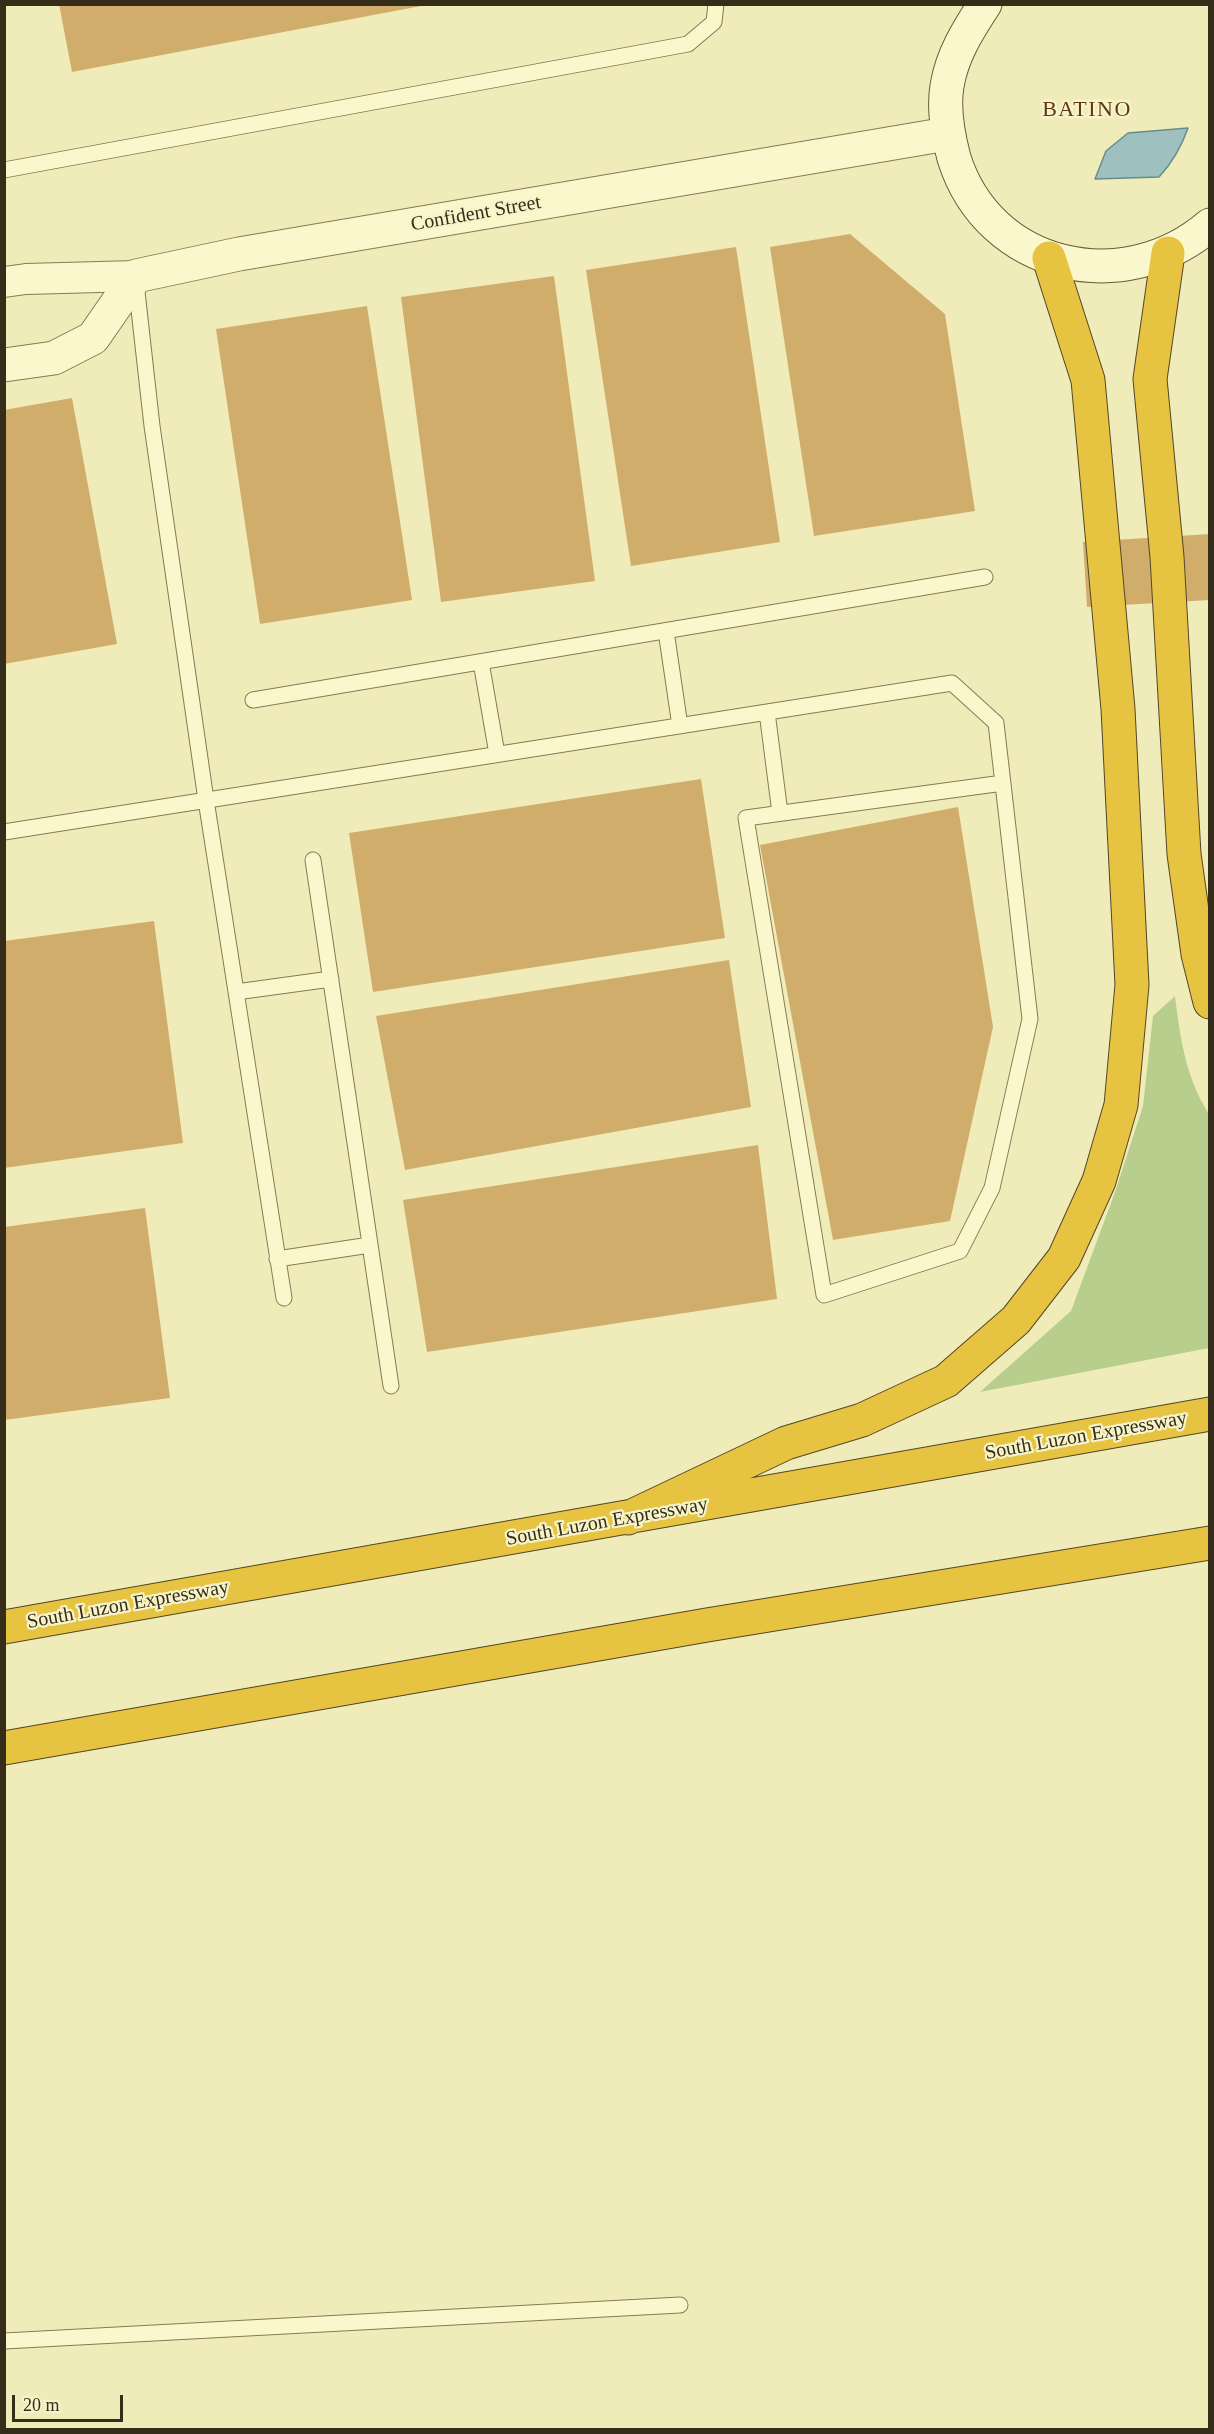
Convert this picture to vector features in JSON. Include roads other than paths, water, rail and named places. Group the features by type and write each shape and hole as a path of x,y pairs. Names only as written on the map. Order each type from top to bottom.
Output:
{"highway":[{"path":"1168,253 1150,379 1167,556 1184,854 1198,954 1209,1002"},
{"path":"628,1518 786,1443 862,1420 946,1381 1016,1320 1064,1258 1099,1181 1121,1105 1132,985 1118,709 1088,380 1049,258"},
{"name":"South Luzon Expressway","path":"4,1627 1209,1414"},
{"path":"4,1748 695,1627 1209,1543"}],"street":[{"path":"985,4 960,42 947,87 947,134 959,174 981,210 1012,239 1049,258 1089,267 1129,265 1168,253 1209,225"},
{"name":"Confident Street","path":"4,282 26,279 136,276 239,254 947,134"},
{"path":"4,365 54,358 93,338 136,276"}],"lane":[{"path":"4,170 688,44 714,22 716,4"},
{"path":"136,276 152,426 206,800 284,1298"},
{"path":"253,700 984,576"},
{"path":"666,631 680,726"},
{"path":"481,662 496,754"},
{"path":"4,832 952,683 996,723 1003,783 1030,1019 992,1188 960,1251 824,1295 746,818 1003,783"},
{"path":"767,712 780,813"},
{"path":"313,860 391,1386"},
{"path":"236,992 331,979"},
{"path":"277,1259 370,1245"},
{"path":"4,2341 680,2305"}],"water":[{"path":"1188,128 1176,154 1159,177 1095,179 1106,151 1128,133"}],"district":[{"name":"BATINO","path":"1087,110"}]}
